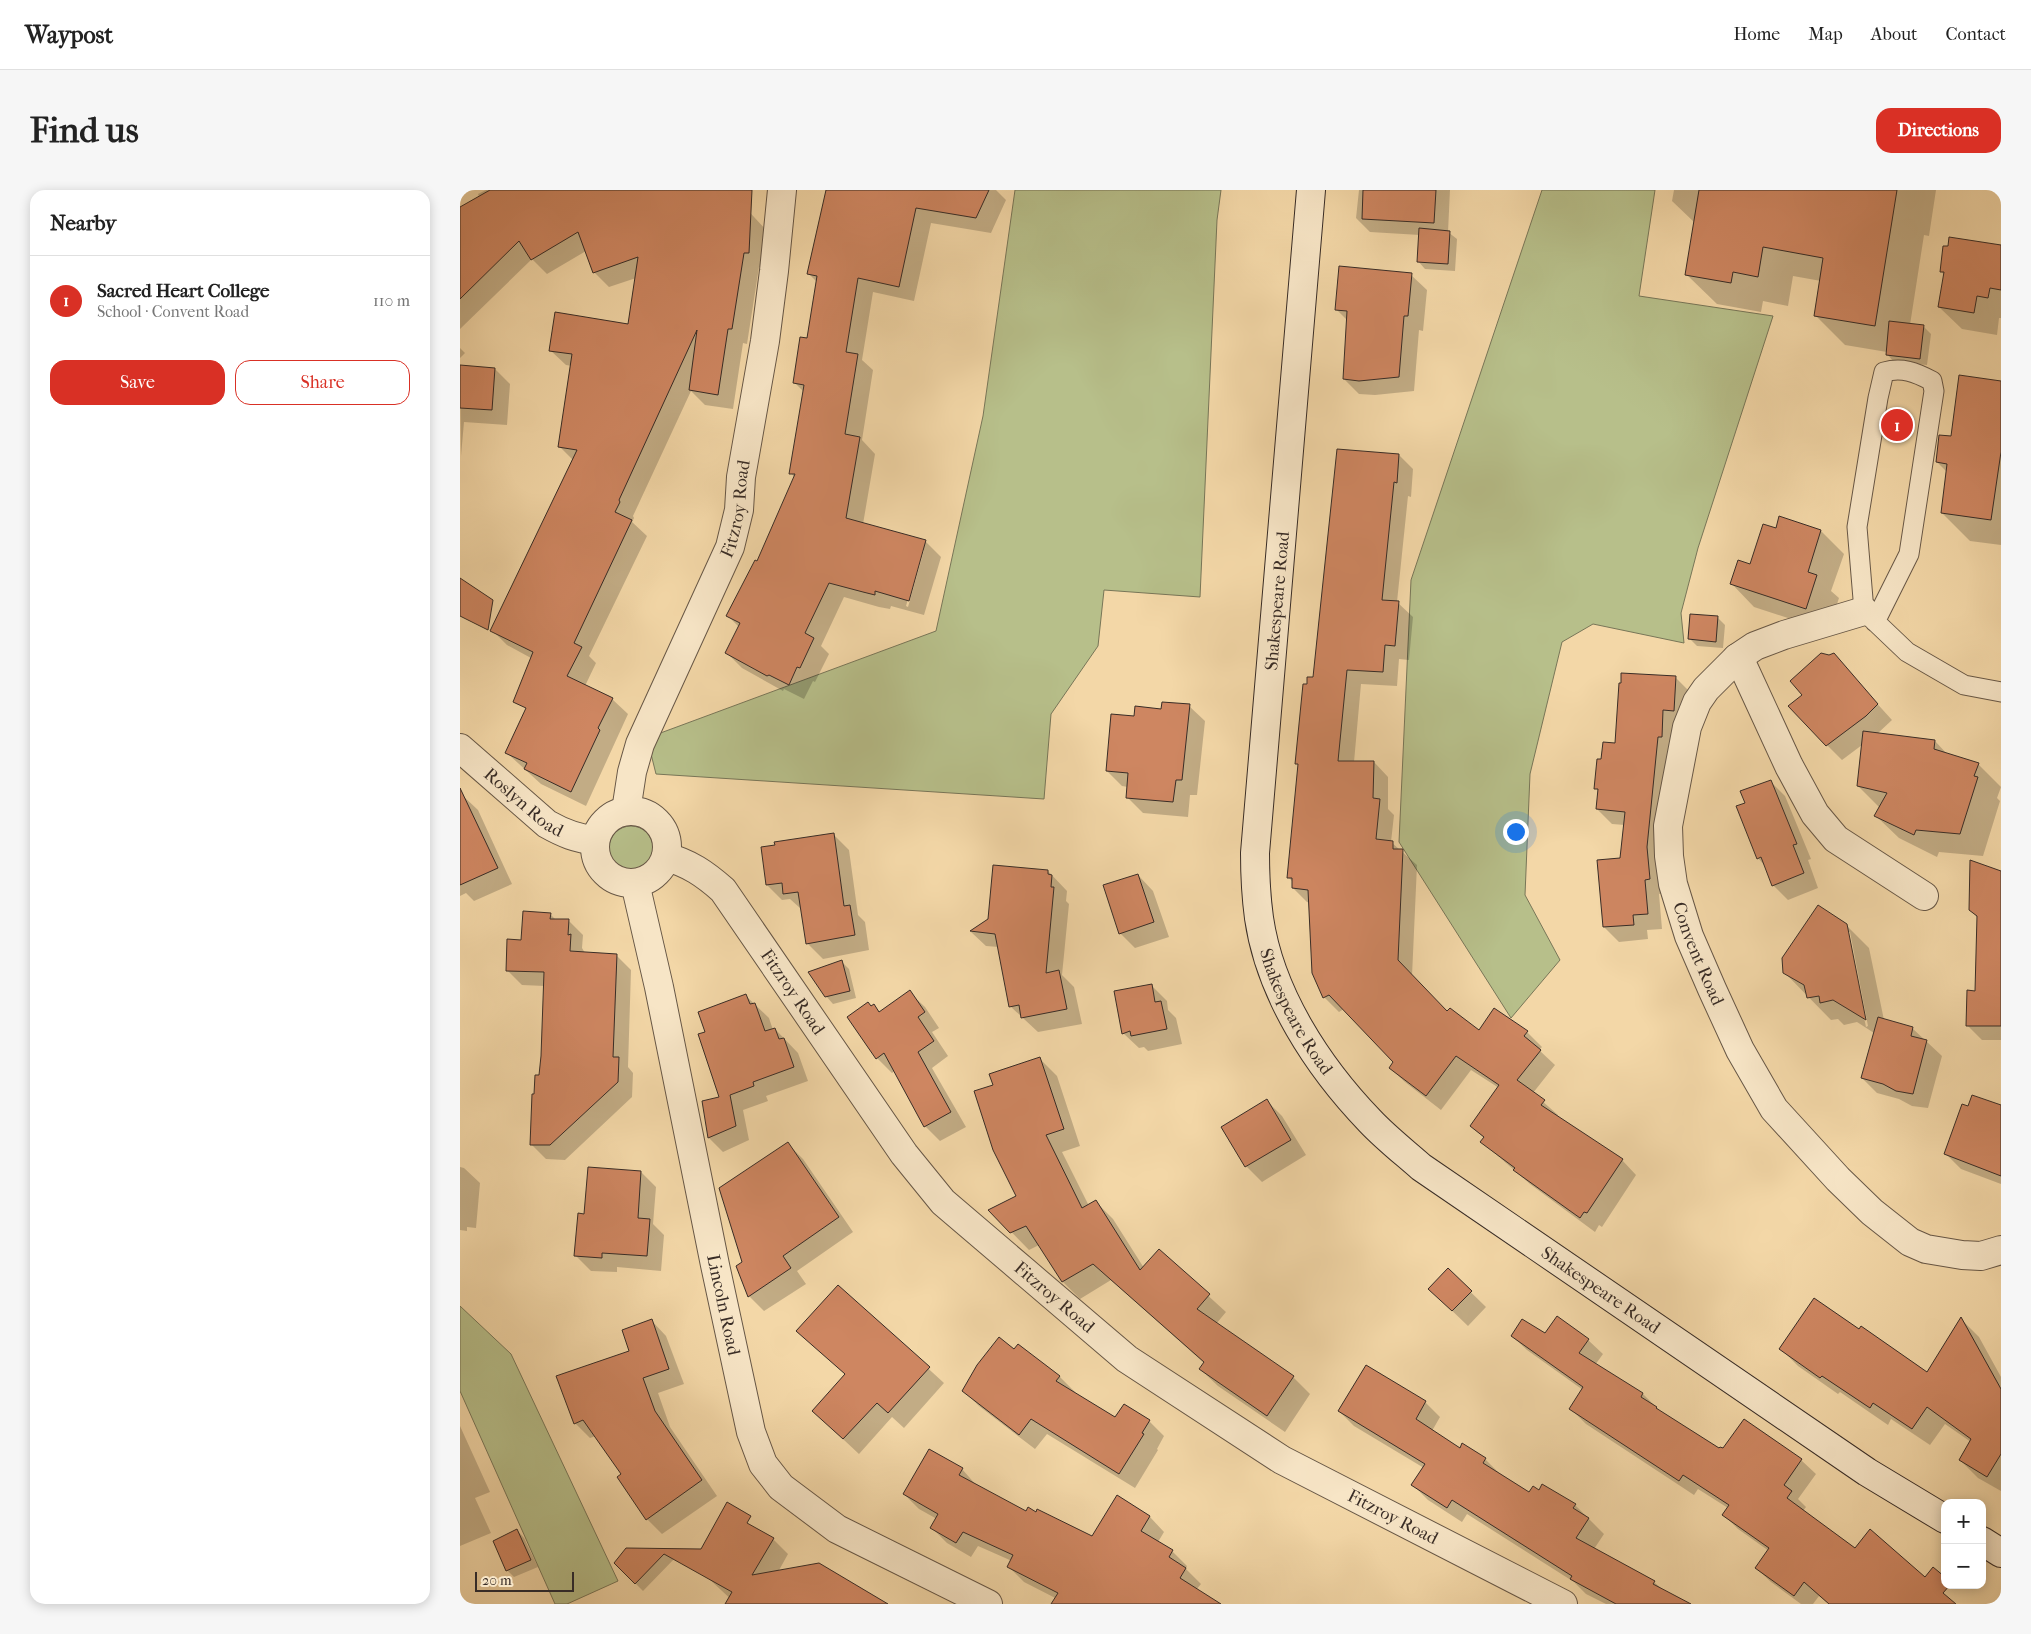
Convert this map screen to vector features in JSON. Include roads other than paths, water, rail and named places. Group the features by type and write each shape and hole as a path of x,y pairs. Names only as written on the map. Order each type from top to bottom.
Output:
{"street":[{"name":"Fitzroy Road","path":"626,810 632,772 640,744 730,547 739,510 741,477 765,341 782,190"},
{"name":"Shakespeare Road","path":"1312,190 1256,853 1255,887 1259,920 1271,965 1290,1010 1318,1056 1346,1095 1372,1123 1421,1167 1867,1472 1941,1517"},
{"name":"Convent Road","path":"1869,616 1784,635 1755,646 1737,658 1706,689 1697,702 1687,727 1668,826 1669,856 1673,884 1689,936 1712,989 1740,1050 1774,1109 1838,1179 1872,1212 1910,1242 1926,1249 1944,1253 1981,1256 2001,1250"},
{"path":"1737,658 1742,664 1789,766 1815,814 1836,839 1924,896"},
{"name":"Roslyn Road","path":"460,748 547,824 581,839 595,840"},
{"path":"626,810 648,814 658,822 668,844 666,857 661,867 645,880 634,883 613,878 604,871 598,862 595,840 599,829 606,820 626,810"},
{"name":"Fitzroy Road","path":"666,857 685,862 705,875 722,890 904,1154 943,1202 1127,1359 1282,1460 1563,1604"},
{"name":"Lincoln Road","path":"634,883 659,987 713,1256 751,1432 764,1464 781,1487 837,1529 988,1604"},
{"path":"1986,1544 2001,1553"}],"lane":[{"path":"1869,616 1909,554 1934,392 1932,381 1917,373 1898,368 1884,372 1857,527 1869,616 1907,652 1964,685 2001,692"}],"place":[{"name":"Sacred Heart College","path":"1897,425"}]}
